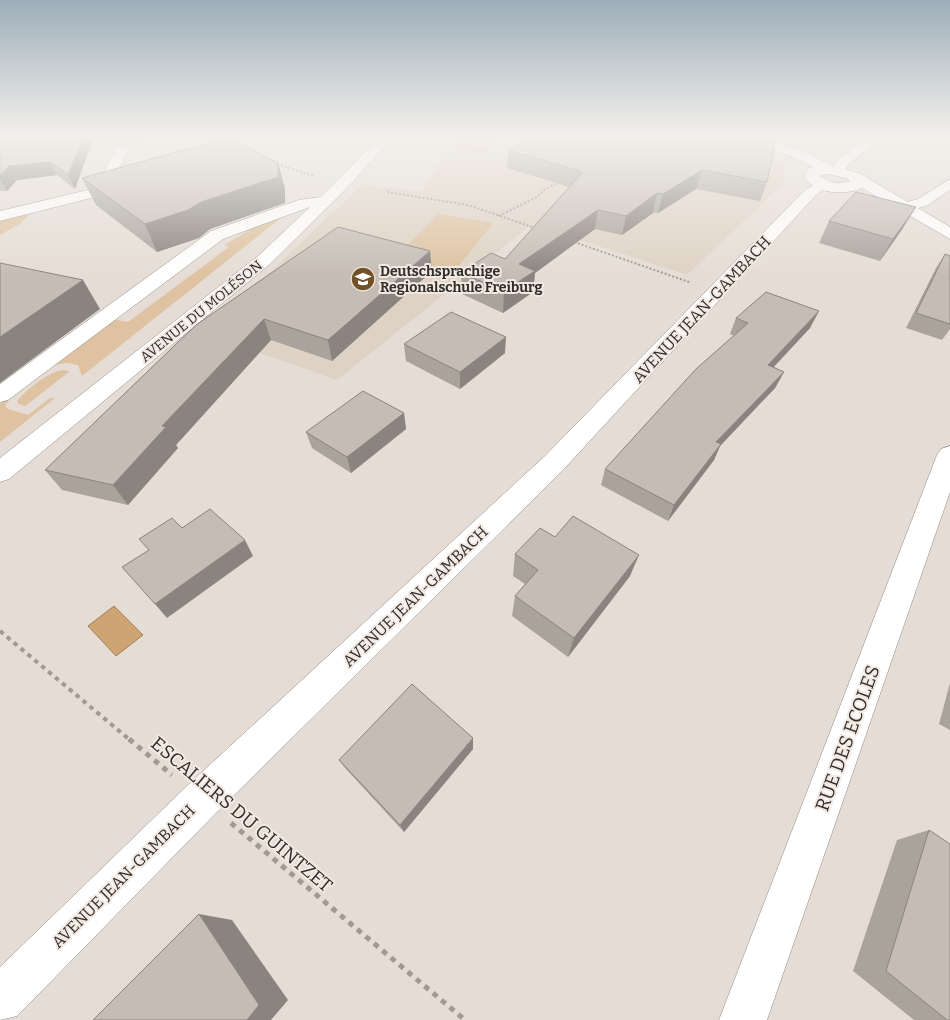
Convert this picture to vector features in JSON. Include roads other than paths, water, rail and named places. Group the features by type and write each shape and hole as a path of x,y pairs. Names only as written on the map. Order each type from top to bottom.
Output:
{"street":[{"path":"0,216 102,191 106,183"},
{"name":"AVENUE DU MOLÉSON","path":"0,472 264,260 344,183"},
{"name":"AVENUE JEAN-GAMBACH","path":"0,999 202,799 554,464 810,193 826,183"},
{"path":"847,183 903,208 950,234"},
{"path":"903,208 924,202 950,183"},
{"path":"0,395 217,235 304,203 326,201"},
{"name":"RUE DES ECOLES","path":"743,1020 950,455"}],"place":[{"name":"Deutschsprachige Regionalschule Freiburg","path":"363,279"}]}
